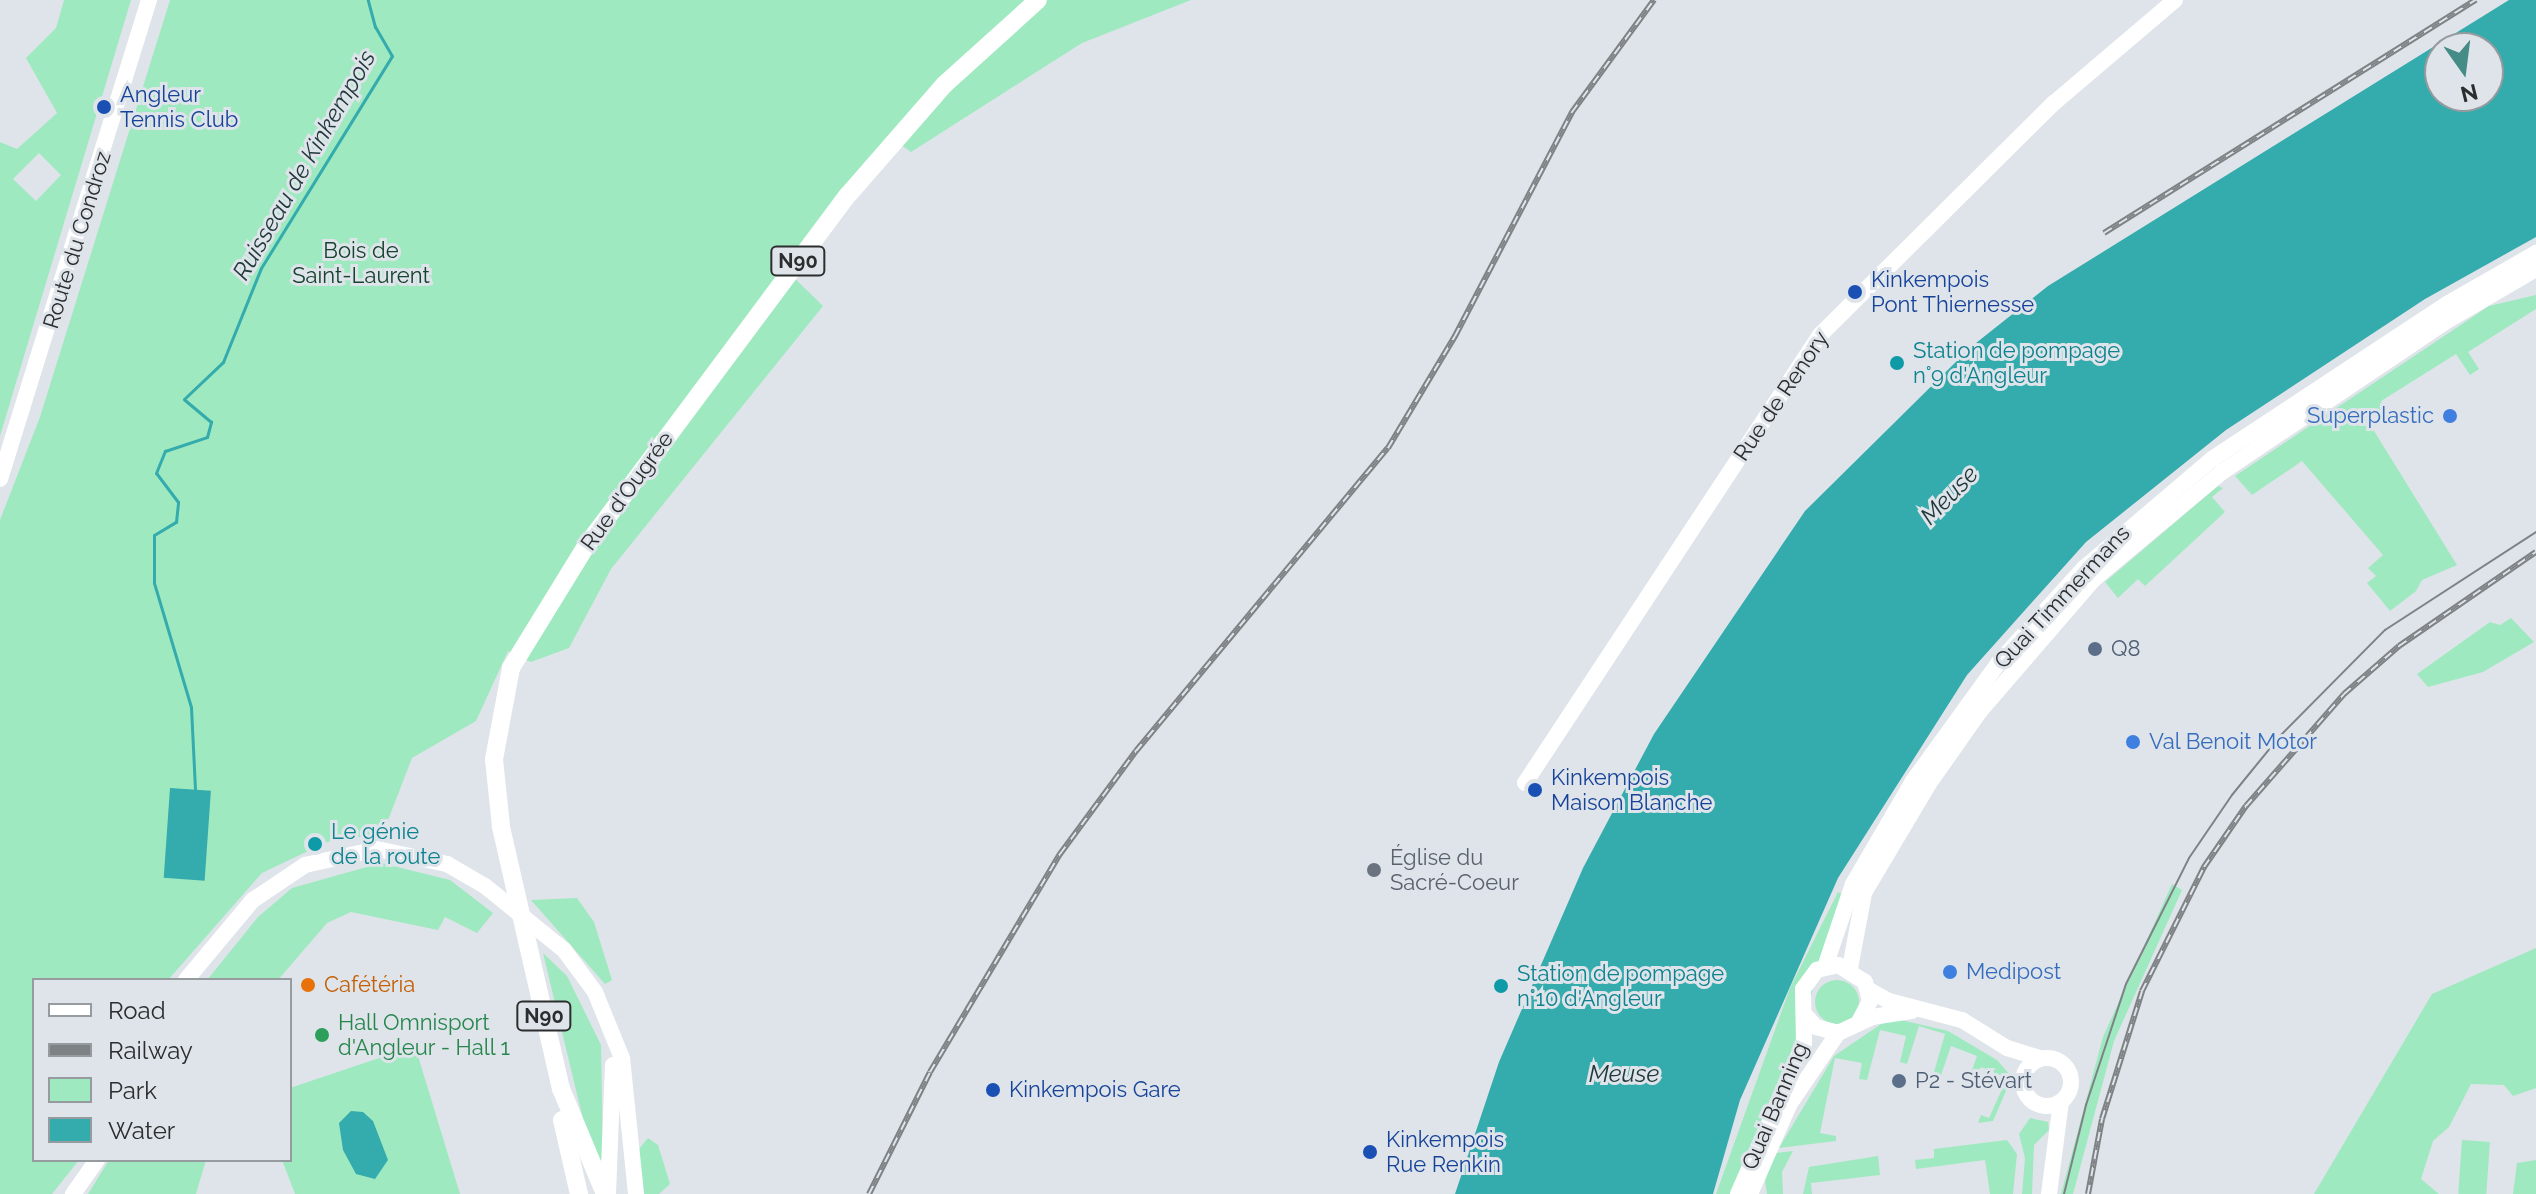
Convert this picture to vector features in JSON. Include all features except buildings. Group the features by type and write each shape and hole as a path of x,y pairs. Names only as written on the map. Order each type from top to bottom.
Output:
{"main road":[{"name":"Route du Condroz","path":"0,479 149,0"},
{"name":"Rue d'Ougrée","path":"606,1194 561,1089 496,799 497,724 522,644 586,546 848,195 945,84 1038,0"},
{"name":"Rue de Renory","path":"1525,783 1820,335 2054,103 2175,0"},
{"name":"Quai Timmermans","path":"1825,967 1853,884 1913,781 1999,662 2084,568 2212,459 2447,304 2536,253"},
{"name":"Quai Timmermans","path":"1850,968 1864,893 1928,785 1980,711 2094,579 2222,472 2450,319 2536,269"},
{"path":"188,978 232,925 290,872 358,850 394,850 431,858 495,894 547,936 584,974 622,1058 636,1194"},
{"path":"1825,967 1850,968 1869,990 1962,1020 2007,1048 2039,1058 2055,1059 2068,1070 2070,1087 2061,1102 2049,1194"},
{"name":"Quai Banning","path":"1738,1194 1804,1043 1807,1017 1803,989 1825,967"},
{"path":"1858,1024 1866,1014 1869,990"},
{"name":"Quai Banning","path":"1750,1194 1789,1105 1838,1033 1887,1013 1928,1011"},
{"name":"Quai Banning","path":"1807,1017 1816,1027 1838,1033"},
{"path":"606,1194 614,1105 608,1023"},
{"path":"2007,1048 2022,1076 2025,1093 2044,1106 2056,1130"},
{"path":"2022,1076 2039,1058"},
{"name":"Rue d'Ougrée","path":"561,1089 561,1116 579,1194"},
{"path":"2044,1106 2061,1102"},
{"path":"73,1194 96,1162"}],"green space":[{"path":"64,0 131,0 0,436 0,142 17,149 57,113 26,58 56,28","holes":["39,153 61,175 36,201 13,179"]},
{"name":"Bois de Saint-Laurent","path":"170,0 1191,0 1082,43 911,152 890,137 783,267 823,306 611,569 569,648 531,662 508,651 476,721 412,758 383,833 327,842 262,873 170,978 32,978 32,1162 77,1162 52,1194 0,1194 0,520 40,417"},
{"path":"2536,295 2536,309 2468,352 2479,369 2470,375 2456,354 2381,401 2384,407 2366,418 2457,565 2422,580 2416,591 2390,611 2367,583 2376,576 2368,568 2383,555 2302,461 2252,495 2235,476 2489,306"},
{"path":"2218,486 2223,488 2212,497 2225,512 2145,586 2138,579 2118,598 2105,582"},
{"path":"2511,618 2534,642 2483,672 2428,687 2417,674 2490,622 2500,625"},
{"path":"381,863 450,880 493,913 477,933 445,917 438,930 351,912 327,923 280,978 209,978 258,917 292,888"},
{"path":"2172,884 2182,890 2114,1041 2073,1194 2061,1194 2103,1037"},
{"path":"1838,892 1842,894 1796,1045 1733,1194 1716,1194 1790,988"},
{"path":"577,898 594,922 612,980 605,984 531,900"},
{"path":"2536,948 2536,1088 2513,1096 2504,1085 2471,1084 2449,1127 2433,1141 2421,1179 2439,1194 2314,1194 2432,994"},
{"path":"543,953 567,976 601,1045 603,1160 594,1160 589,1144"},
{"path":"1837,980 1852,987 1859,1002 1852,1017 1837,1024 1822,1017 1815,1002 1822,987"},
{"path":"1901,1020 1948,1031 1997,1060 2012,1077 1993,1121 1978,1123 1981,1115 1989,1118 2007,1078 1981,1067 1972,1087 1967,1084 1977,1056 1951,1046 1941,1075 1934,1072 1945,1034 1919,1026 1907,1064 1900,1062 1906,1036 1880,1030 1867,1080 1859,1079 1862,1063 1835,1058 1820,1133 1836,1136 1836,1141 1779,1148 1834,1056 1884,1022"},
{"path":"415,1046 460,1194 295,1194 283,1162 292,1162 292,1087"},
{"path":"2030,1118 2048,1122 2049,1130 2034,1145 2032,1194 2022,1194 2025,1158 2019,1134"},
{"path":"648,1138 658,1145 670,1184 659,1194 643,1194 639,1149"},
{"path":"2007,1140 2017,1154 2013,1194 1990,1194 1985,1160 1916,1169 1915,1160 1934,1158 1934,1149"},
{"path":"2462,1140 2490,1142 2486,1194 2458,1194"},
{"path":"1793,1151 1782,1172 1783,1194 1767,1194 1765,1181 1775,1153"},
{"path":"1878,1156 1880,1175 1811,1183 1812,1194 1803,1194 1809,1167"},
{"path":"2536,1160 2536,1194 2513,1194 2517,1163"},
{"path":"108,1162 205,1162 196,1194 88,1194"}],"water":[{"name":"Meuse","path":"2509,0 2536,0 2536,237 2425,299 2226,430 2086,542 1967,675 1838,878 1740,1100 1713,1194 1455,1194 1499,1062 1583,868 1654,734 1805,511 1971,347 2048,286 2424,53 2424,112 2504,112 2504,32 2457,32"},
{"path":"170,788 211,791 205,881 164,878"},
{"path":"351,1111 363,1112 373,1121 388,1160 375,1179 356,1174 343,1150 339,1123"}],"waterway":[{"name":"Ruisseau de Kinkempois","path":"195,789 191,707 154,583 154,535 176,522 178,502 156,473 165,451 207,437 211,422 184,399 223,362 261,268 392,56 375,27 368,0"}],"tram line":[{"path":"2064,1194 2086,1105 2126,984 2189,858 2232,795 2280,736 2385,630 2536,532"}],"railway":[{"path":"869,1194 930,1072 1060,854 1136,751 1388,448 1455,336 1572,112 1654,0"},
{"path":"2104,233 2476,0"},
{"path":"2088,1194 2102,1119 2142,991 2204,867 2246,806 2344,694 2399,646 2536,552"}],"place":[{"name":"Angleur Tennis Club","path":"104,107"},
{"name":"Kinkempois Pont Thiernesse","path":"1855,292"},
{"name":"Station de pompage n°9 d'Angleur","path":"1897,363"},
{"name":"Superplastic","path":"2450,416"},
{"name":"Q8","path":"2095,649"},
{"name":"Val Benoit Motor","path":"2133,742"},
{"name":"Kinkempois Maison Blanche","path":"1535,790"},
{"name":"Le génie de la route","path":"315,844"},
{"name":"Église du Sacré-Coeur","path":"1374,870"},
{"name":"Medipost","path":"1950,972"},
{"name":"Cafétéria","path":"308,985"},
{"name":"Station de pompage n°10 d'Angleur","path":"1501,986"},
{"name":"Hall Omnisport d'Angleur - Hall 1","path":"322,1035"},
{"name":"P2 - Stévart","path":"1899,1081"},
{"name":"Kinkempois Gare","path":"993,1090"},
{"name":"Kinkempois Rue Renkin","path":"1370,1152"}]}
